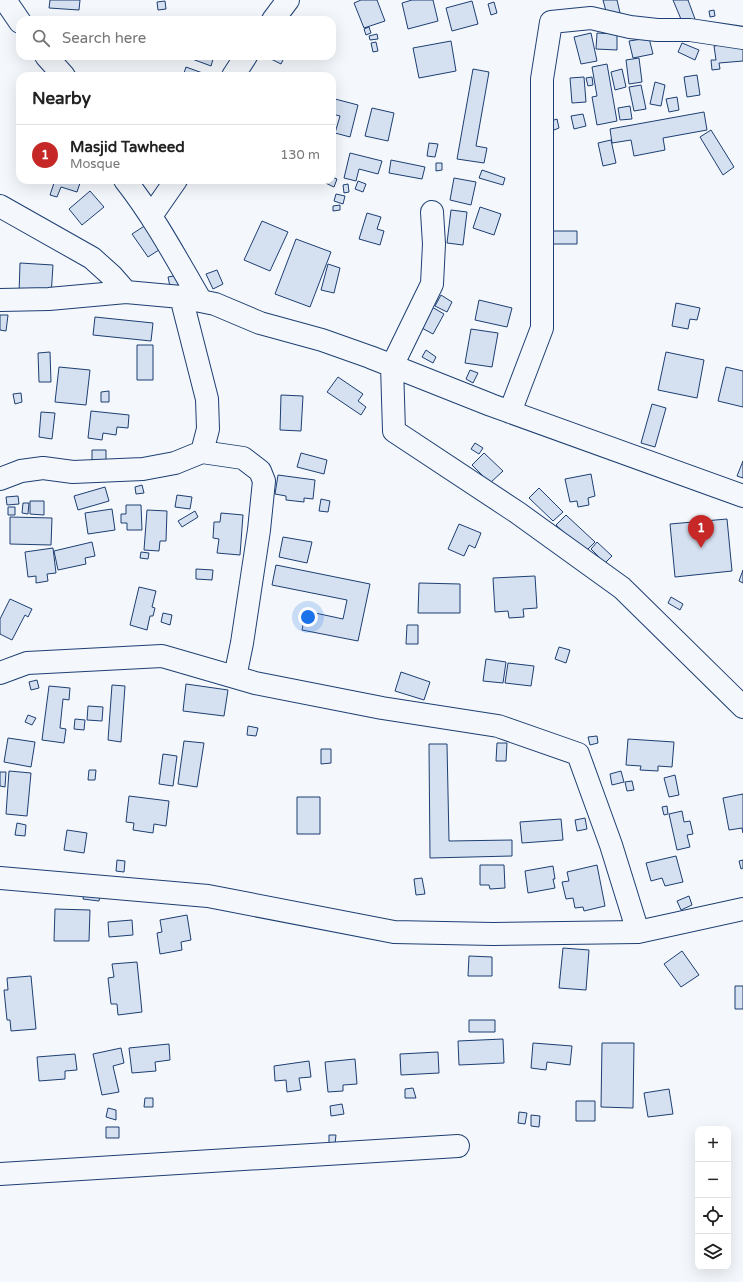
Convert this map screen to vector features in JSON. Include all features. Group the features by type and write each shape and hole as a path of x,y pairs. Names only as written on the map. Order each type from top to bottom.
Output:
{"street":[{"path":"5,0 16,16"},
{"path":"276,16 288,0"},
{"path":"510,412 542,328 542,79 551,22 592,18 657,30 690,30 743,38"},
{"path":"50,60 60,72"},
{"path":"236,72 243,60"},
{"path":"128,184 151,216 171,248 191,299 207,400 208,429 202,452"},
{"path":"151,216 173,184"},
{"path":"0,206 92,258 112,276 126,292"},
{"path":"432,212 434,244 432,284 392,366 394,431 518,513 622,588 743,707"},
{"path":"0,300 49,299 126,292 191,299 215,304 260,324 322,340 510,412 743,496"},
{"path":"0,479 21,471 43,468 73,472 143,469 175,462 202,452 243,458 260,471 264,481 259,530 235,677"},
{"path":"0,673 27,663 162,656 255,684 382,708 498,726 578,754 611,845 638,932"},
{"path":"0,878 208,896 394,932 493,934 638,932 743,908"},
{"path":"0,1174 458,1146"}],"building":[{"path":"50,0 80,0 79,10 49,8"},
{"path":"361,0 377,0 385,21 364,28 354,3"},
{"path":"412,0 433,0 438,21 408,29 402,3"},
{"path":"603,0 617,0 620,13 607,15"},
{"path":"673,0 688,0 695,19 683,24"},
{"path":"165,1 166,9 158,10 157,2"},
{"path":"472,1 478,24 452,31 446,8"},
{"path":"494,2 497,13 491,15 488,4"},
{"path":"714,10 715,16 710,17 709,11"},
{"path":"369,27 371,33 366,35 364,29"},
{"path":"591,33 597,61 581,64 574,37"},
{"path":"597,33 617,34 617,50 596,49"},
{"path":"377,34 378,39 370,40 369,36"},
{"path":"649,38 653,54 633,58 629,41"},
{"path":"451,41 456,71 419,78 413,48"},
{"path":"376,42 378,51 373,52 371,43"},
{"path":"682,43 699,50 695,60 678,52"},
{"path":"736,43 743,47 743,61 719,63 720,69 712,70 711,60 716,60 714,46"},
{"path":"639,58 642,82 629,84 626,60"},
{"path":"195,60 213,60 211,66"},
{"path":"273,60 283,60 281,64"},
{"path":"607,64 617,121 597,125 592,97 597,96 592,67"},
{"path":"186,67 200,72 184,72"},
{"path":"473,69 489,72 476,146 487,148 484,163 457,159"},
{"path":"622,69 626,87 615,90 611,72"},
{"path":"697,75 700,95 687,97 684,77"},
{"path":"584,77 586,102 572,103 570,78"},
{"path":"592,77 593,85 588,86 586,78"},
{"path":"655,82 665,85 661,106 650,104"},
{"path":"641,85 646,109 634,111 629,87"},
{"path":"677,97 679,110 669,112 666,99"},
{"path":"336,99 358,105 350,137 336,133 340,116 336,115"},
{"path":"630,106 632,119 620,120 618,108"},
{"path":"372,108 394,113 388,141 365,136"},
{"path":"704,112 707,130 663,138 665,150 634,156 631,140 612,143 610,129"},
{"path":"583,114 586,126 574,129 571,116"},
{"path":"557,119 559,128 554,130 551,121"},
{"path":"711,130 734,167 723,175 700,137"},
{"path":"611,140 616,163 603,166 598,143"},
{"path":"429,143 438,144 435,157 427,156"},
{"path":"350,153 382,161 378,174 359,169 356,181 344,178"},
{"path":"391,160 425,167 422,179 389,173"},
{"path":"436,163 442,163 442,170 436,171"},
{"path":"482,170 505,178 503,185 479,178"},
{"path":"454,178 476,182 471,205 450,200"},
{"path":"358,181 366,184 363,192 355,189"},
{"path":"54,184 80,184 77,192 61,187 57,197 50,195"},
{"path":"328,184 335,184 334,187"},
{"path":"348,184 349,192 344,193 343,185"},
{"path":"90,191 104,207 82,225 69,209"},
{"path":"336,194 345,196 343,204 334,201"},
{"path":"340,205 340,210 333,211 333,206"},
{"path":"480,207 501,214 494,235 473,228"},
{"path":"451,210 467,212 463,245 447,243"},
{"path":"367,213 381,217 377,229 384,231 380,245 359,239"},
{"path":"262,221 288,232 270,271 244,260"},
{"path":"149,223 165,246 148,257 132,234"},
{"path":"553,231 577,231 577,244 553,244"},
{"path":"296,239 331,252 310,307 275,294"},
{"path":"20,263 53,265 51,296 19,294"},
{"path":"328,264 340,268 334,293 321,290"},
{"path":"217,270 223,284 213,289 206,274"},
{"path":"179,275 182,288 171,291 168,277"},
{"path":"441,295 452,302 447,312 435,306"},
{"path":"479,300 512,308 507,327 475,320"},
{"path":"676,303 700,308 697,320 690,319 688,329 672,326"},
{"path":"432,307 444,314 433,334 420,327"},
{"path":"0,315 8,315 6,331 0,330"},
{"path":"95,317 153,323 151,341 93,335"},
{"path":"471,329 498,333 492,367 465,363"},
{"path":"137,345 153,345 153,380 137,380"},
{"path":"426,350 436,357 433,363 422,357"},
{"path":"50,352 51,382 39,382 38,353"},
{"path":"666,352 704,360 697,398 658,390"},
{"path":"59,367 90,370 86,405 55,402"},
{"path":"726,367 743,371 743,407 718,401"},
{"path":"470,370 478,373 473,383 466,379"},
{"path":"338,377 363,394 358,401 366,407 361,415 327,392"},
{"path":"109,391 109,402 101,402 101,392"},
{"path":"21,393 22,402 15,404 13,394"},
{"path":"281,395 303,396 301,431 280,430"},
{"path":"652,404 666,408 655,447 641,443"},
{"path":"91,411 129,415 128,428 117,427 116,435 103,433 102,440 88,438"},
{"path":"41,412 55,413 52,439 39,437"},
{"path":"475,443 483,448 479,454 471,449"},
{"path":"92,450 106,450 106,461 92,462"},
{"path":"301,453 327,460 324,474 297,467"},
{"path":"484,453 503,471 490,483 472,465"},
{"path":"743,461 743,478 737,476"},
{"path":"591,474 595,496 588,498 589,505 578,507 577,501 570,502 565,479"},
{"path":"278,475 315,480 313,499 304,498 304,502 286,500 286,496 275,494"},
{"path":"142,485 144,493 136,494 135,487"},
{"path":"105,487 109,501 78,510 74,496"},
{"path":"539,488 563,512 553,521 529,498"},
{"path":"177,495 192,497 190,509 175,507"},
{"path":"18,496 19,504 7,505 6,497"},
{"path":"321,499 330,501 328,512 319,511"},
{"path":"30,501 44,501 44,515 30,514"},
{"path":"23,503 29,503 28,514 22,513"},
{"path":"126,505 141,505 142,530 127,530 127,523 121,523 121,514 126,514"},
{"path":"8,507 15,507 15,515 8,515"},
{"path":"112,509 115,530 88,534 85,513"},
{"path":"147,510 167,511 166,541 160,541 159,551 144,550"},
{"path":"195,511 198,517 182,527 178,521"},
{"path":"221,513 243,515 240,555 217,553 219,539 213,538 214,522 220,522"},
{"path":"566,515 595,542 585,552 556,525"},
{"path":"10,517 52,518 51,545 10,544"},
{"path":"727,519 732,571 675,577 670,524"},
{"path":"459,524 481,533 475,548 469,545 464,556 448,549"},
{"path":"283,537 312,542 307,563 279,557"},
{"path":"92,542 95,556 85,558 86,564 58,570 54,551"},
{"path":"597,542 612,556 605,563 591,549"},
{"path":"53,548 56,573 47,574 48,581 36,583 36,576 28,577 25,552"},
{"path":"141,552 149,553 148,559 140,558"},
{"path":"276,565 370,584 358,641 302,630 306,611 343,619 347,600 272,585"},
{"path":"196,569 213,570 212,580 196,579"},
{"path":"743,570 743,583 739,581"},
{"path":"535,576 537,608 523,609 524,617 509,618 508,611 495,612 493,578"},
{"path":"419,583 460,584 460,613 418,613"},
{"path":"139,587 156,591 152,607 155,608 153,616 150,616 147,630 130,625"},
{"path":"671,597 683,604 680,610 668,603"},
{"path":"10,599 32,609 28,617 25,615 12,640 0,634 0,619"},
{"path":"163,613 172,615 170,625 161,622"},
{"path":"407,625 418,625 418,644 406,644"},
{"path":"559,647 570,650 566,663 555,659"},
{"path":"486,659 506,662 503,683 483,681"},
{"path":"508,663 534,666 531,686 505,683"},
{"path":"401,672 430,682 424,700 395,691"},
{"path":"37,680 39,688 31,690 29,682"},
{"path":"186,684 228,690 224,716 183,711"},
{"path":"112,685 125,686 121,742 108,740"},
{"path":"49,686 70,688 69,700 63,699 60,728 66,729 64,743 42,740"},
{"path":"88,706 103,707 102,721 87,720"},
{"path":"28,715 36,718 32,725 25,722"},
{"path":"75,719 85,720 84,730 74,729"},
{"path":"248,726 258,728 256,736 247,735"},
{"path":"597,736 598,743 590,745 588,737"},
{"path":"8,738 35,742 31,767 4,762"},
{"path":"628,739 674,742 672,767 658,766 658,771 640,770 641,766 626,765"},
{"path":"184,741 204,743 197,787 178,784"},
{"path":"497,743 507,743 506,761 496,761"},
{"path":"429,744 447,744 449,841 512,840 512,856 430,858"},
{"path":"321,749 331,749 331,763 321,764"},
{"path":"163,754 177,756 173,786 159,784"},
{"path":"89,770 96,770 95,780 88,780"},
{"path":"9,771 31,773 27,816 6,814"},
{"path":"621,771 624,782 612,785 610,774"},
{"path":"0,772 6,772 5,787 0,786"},
{"path":"675,775 679,795 669,797 664,778"},
{"path":"632,781 634,790 627,791 625,782"},
{"path":"743,794 743,833 742,828 729,830 723,798"},
{"path":"129,796 169,801 166,826 154,824 153,833 133,830 134,823 126,822"},
{"path":"297,797 320,797 320,834 297,834"},
{"path":"667,806 668,814 664,815 662,807"},
{"path":"682,811 684,822 690,821 693,834 687,835 690,847 677,850 669,814"},
{"path":"585,818 587,829 577,831 575,820"},
{"path":"561,819 563,840 522,843 520,822"},
{"path":"17,823 26,825 25,836 15,835"},
{"path":"67,830 87,833 84,853 64,850"},
{"path":"676,856 683,882 665,886 662,878 651,881 646,863"},
{"path":"117,860 125,861 124,872 116,871"},
{"path":"743,860 743,868 741,869 739,861"},
{"path":"480,865 504,865 505,888 490,889 489,885 480,885"},
{"path":"597,865 605,906 584,911 583,907 575,908 573,898 566,899 562,882 569,881 567,872"},
{"path":"553,866 555,888 528,893 525,871"},
{"path":"422,878 425,894 416,895 414,879"},
{"path":"84,893 100,895 99,901 83,899"},
{"path":"689,896 692,905 681,910 677,901"},
{"path":"55,909 90,910 89,941 54,941"},
{"path":"187,915 191,940 181,942 182,950 160,954 157,933 162,932 160,920"},
{"path":"132,920 133,935 109,937 108,922"},
{"path":"563,948 589,950 586,990 559,988"},
{"path":"682,951 699,975 681,987 664,964"},
{"path":"469,956 492,957 492,976 468,976"},
{"path":"137,962 142,1012 118,1015 117,1004 111,1004 108,978 114,977 112,964"},
{"path":"31,976 36,1029 11,1031 10,1020 7,1020 4,990 8,990 7,978"},
{"path":"735,986 743,986 743,1009 735,1009"},
{"path":"469,1020 495,1020 495,1032 469,1032"},
{"path":"503,1039 504,1063 459,1065 458,1041"},
{"path":"533,1043 572,1046 570,1065 547,1062 546,1070 531,1068"},
{"path":"602,1043 634,1043 633,1108 601,1107"},
{"path":"169,1044 170,1060 155,1062 156,1071 132,1073 129,1048"},
{"path":"121,1048 124,1063 113,1066 119,1092 102,1095 93,1054"},
{"path":"438,1052 439,1073 401,1075 400,1054"},
{"path":"75,1054 77,1070 65,1071 65,1079 39,1081 37,1057"},
{"path":"355,1059 357,1084 343,1085 343,1091 328,1092 325,1062"},
{"path":"309,1061 311,1077 299,1078 301,1090 287,1092 286,1080 275,1081 274,1066"},
{"path":"413,1088 416,1098 405,1098 405,1089"},
{"path":"669,1089 673,1114 648,1117 644,1093"},
{"path":"145,1098 153,1098 153,1107 144,1107"},
{"path":"576,1101 595,1101 595,1121 576,1121"},
{"path":"342,1104 344,1114 331,1116 330,1106"},
{"path":"108,1108 116,1110 116,1120 106,1117"},
{"path":"519,1112 527,1113 525,1124 518,1123"},
{"path":"531,1115 540,1116 539,1127 531,1126"},
{"path":"106,1127 119,1127 119,1138 106,1138"},
{"path":"329,1135 336,1135 335,1144 329,1144"}],"place":[{"name":"Masjid Tawheed","path":"701,548"}]}
